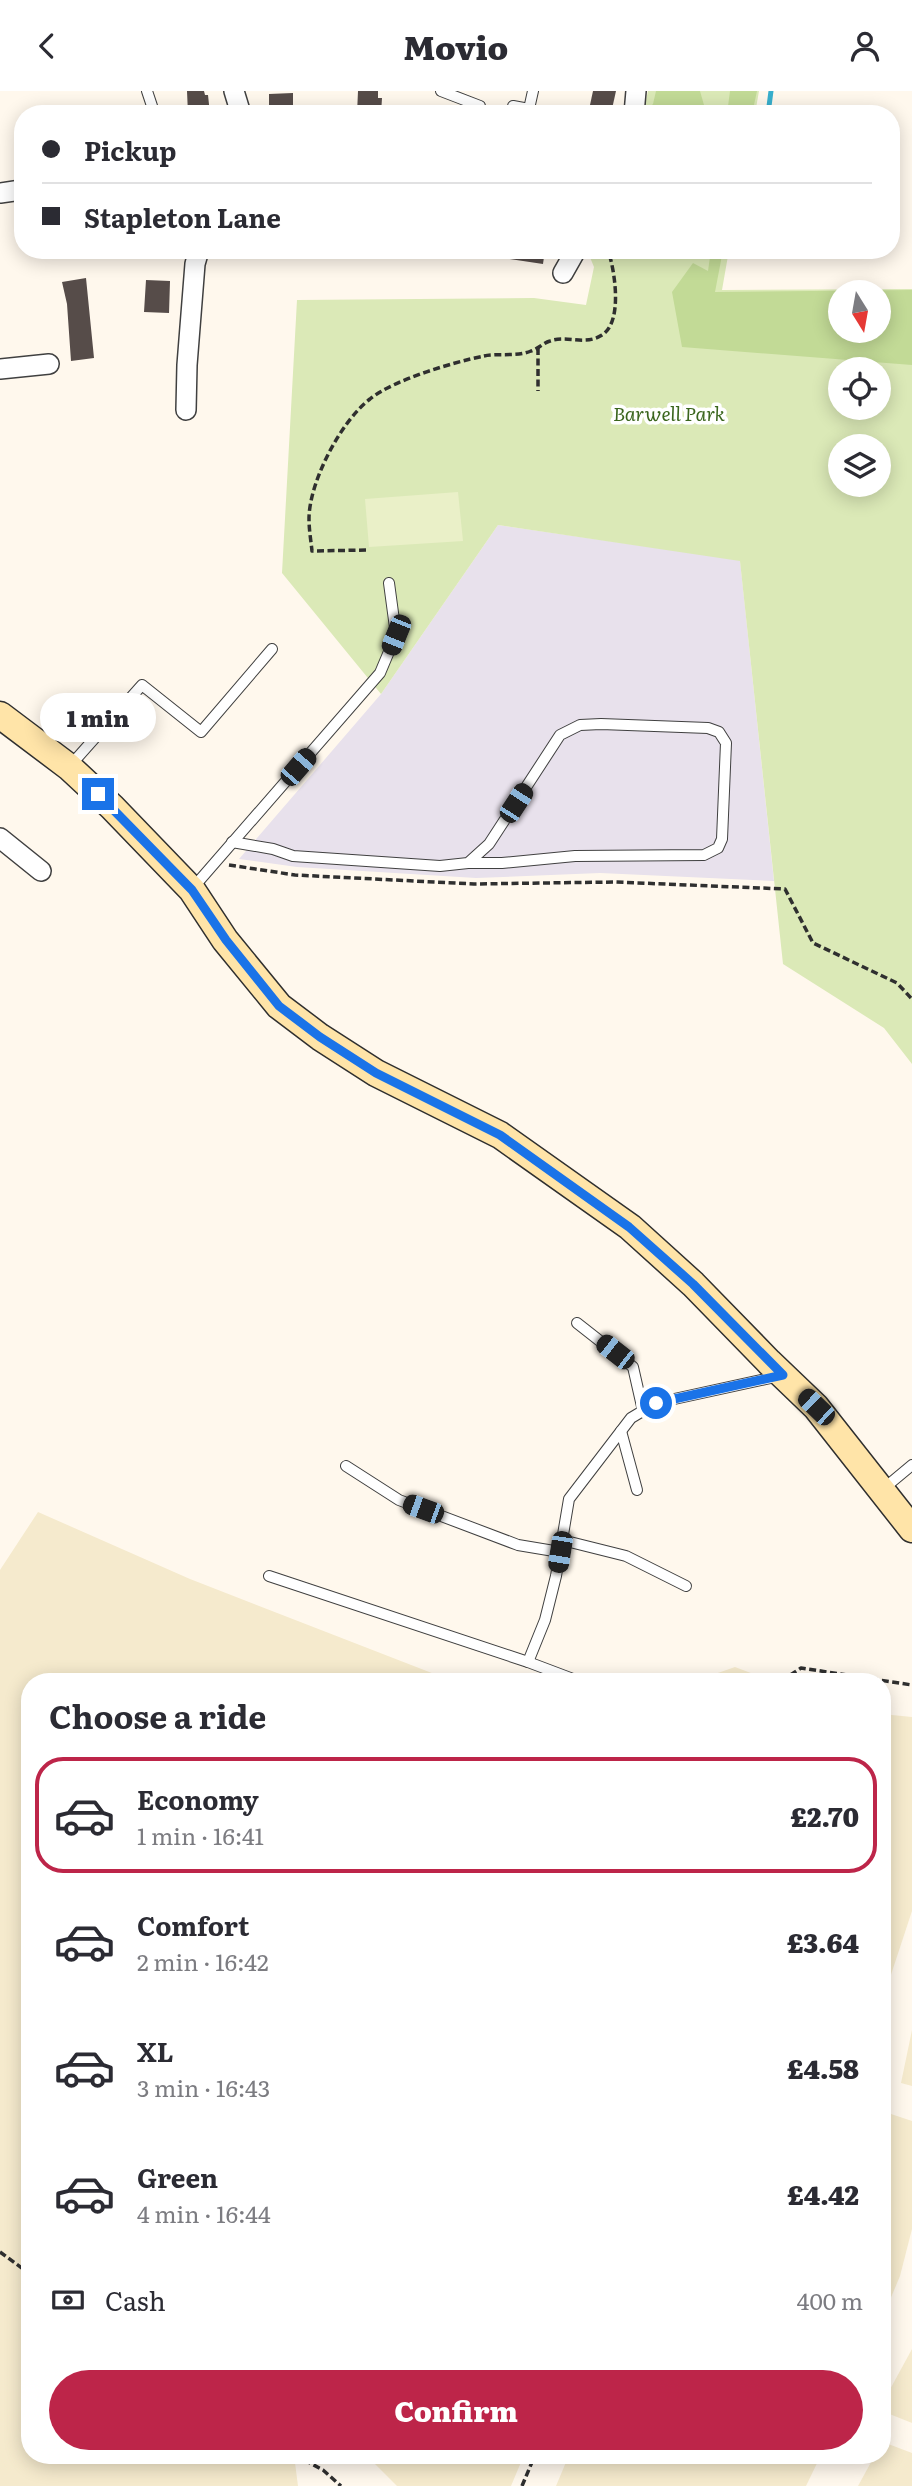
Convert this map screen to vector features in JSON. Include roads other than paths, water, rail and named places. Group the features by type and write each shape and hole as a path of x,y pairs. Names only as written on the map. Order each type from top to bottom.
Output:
{"street":[{"path":"186,410 187,365 196,259"},
{"path":"563,273 571,259"},
{"path":"0,369 49,364"},
{"path":"0,715 69,767 112,807 192,890 226,940 279,1006 320,1037 376,1073 500,1135 629,1227 693,1284 816,1407 912,1529"},
{"path":"0,838 41,871"}],"lane":[{"path":"441,91 477,105"},
{"path":"192,890 380,673 396,635 389,583"},
{"path":"69,767 142,685 201,732 272,649"},
{"path":"232,842 273,849 293,856 440,866 575,856 704,855 718,848 722,839 726,743 719,732 708,728 580,725 560,735 489,843 468,863"},
{"path":"577,1323 633,1367 643,1411"},
{"path":"528,1662 545,1620 569,1499 631,1418 656,1403 783,1375"},
{"path":"621,1431 637,1490"},
{"path":"882,1490 912,1465"},
{"path":"346,1466 399,1500 518,1545 560,1552"},
{"path":"562,1540 626,1556 686,1586"},
{"path":"269,1576 557,1673"}],"waterway":[{"path":"769,105 771,91"}],"park label":[{"name":"Barwell Park","path":"669,414"}]}
